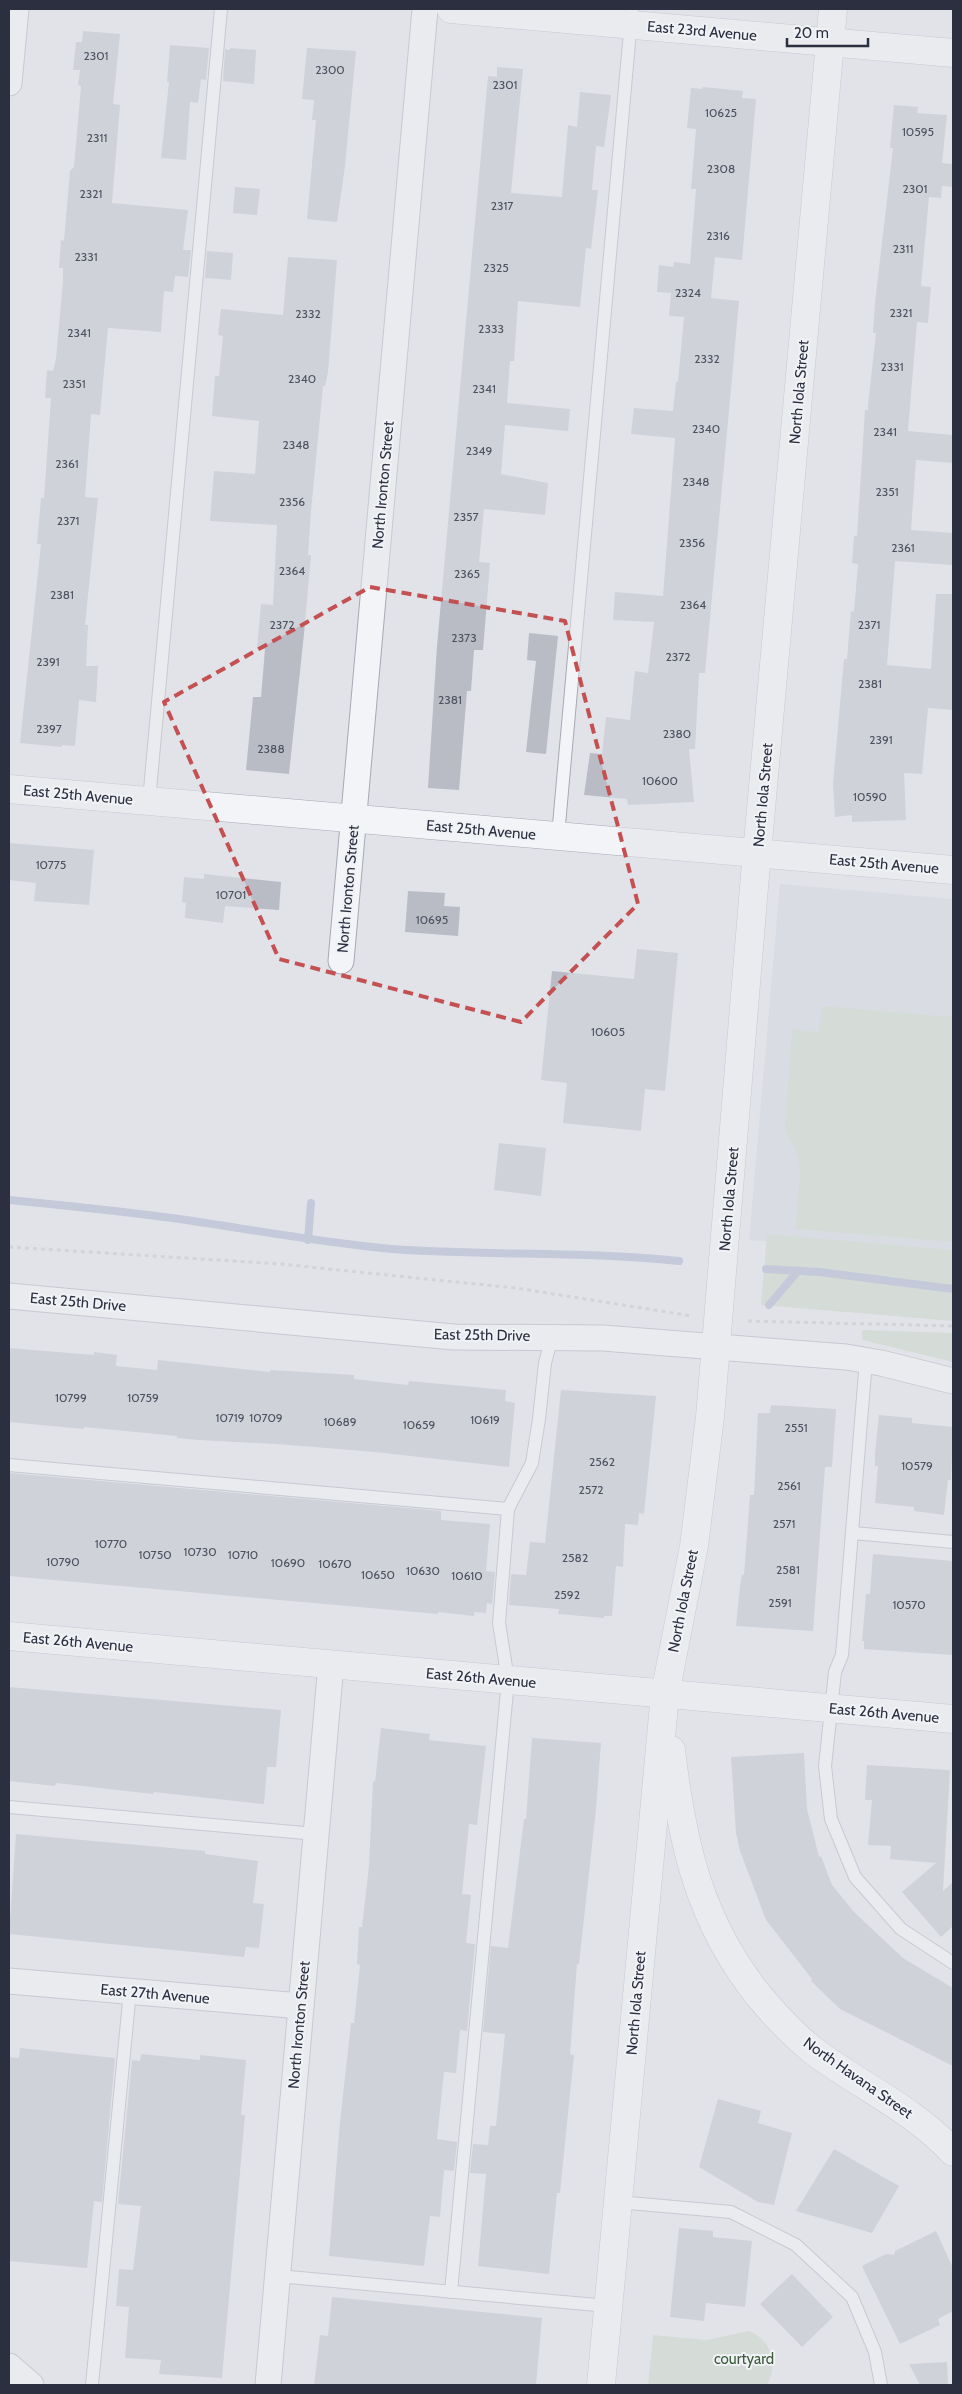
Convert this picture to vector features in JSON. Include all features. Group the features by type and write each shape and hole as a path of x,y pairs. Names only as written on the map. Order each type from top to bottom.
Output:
{"street":[{"path":"9,83 16,9"},
{"name":"North Ironton Street","path":"341,962 425,9"},
{"name":"East 23rd Avenue","path":"451,9 632,17 830,42 953,53"},
{"name":"North Iola Street","path":"601,2385 665,1694 695,1538 706,1460 757,854 833,9"},
{"name":"East 25th Avenue","path":"9,789 953,870"},
{"name":"East 25th Drive","path":"9,1296 454,1337 602,1338 716,1346 866,1360 953,1381"},
{"name":"East 26th Avenue","path":"9,1636 953,1719"},
{"name":"North Ironton Street","path":"268,2385 330,1664"},
{"name":"North Havana Street","path":"665,1694 678,1809 695,1878 715,1930 741,1973 776,2017 814,2051 902,2107 953,2152"},
{"name":"East 27th Avenue","path":"9,1981 301,2006"},
{"path":"9,2366 31,2385"}],"lane":[{"path":"149,801 221,9"},
{"path":"558,836 632,17"},
{"path":"451,2292 508,1680 499,1623 508,1509 532,1463 545,1363 552,1337"},
{"path":"866,1360 842,1655 835,1672 825,1766 831,1819 855,1877 901,1928 953,1964"},
{"path":"9,1465 508,1509"},
{"path":"853,1533 953,1542"},
{"path":"9,1807 316,1834"},
{"path":"92,2385 130,1992"},
{"path":"618,2202 732,2212 796,2245 852,2297 875,2352 881,2385"},
{"path":"278,2276 608,2306"}],"path":[{"path":"9,1247 146,1254 368,1273 516,1288 691,1316"},
{"path":"747,1321 953,1326"}],"highlighted area":[{"path":"370,587 565,621 638,904 521,1022 279,959 164,702"}],"shaded area":[{"path":"780,884 953,899 953,1258 749,1240"}],"green space":[{"path":"822,1006 953,1017 953,1242 795,1229 800,1175 799,1160 785,1128 792,1029 819,1032"},
{"path":"767,1234 953,1250 953,1321 761,1305"},
{"path":"862,1330 953,1333 953,1362 862,1340"},
{"name":"courtyard","path":"748,2331 762,2340 771,2353 771,2377 767,2385 648,2385 653,2335 707,2340"}],"building":[{"path":"83,31 120,34 113,104 120,105 112,203 188,210 183,250 191,250 188,277 175,276 173,292 164,291 161,332 108,328 100,415 91,414 85,497 98,498 85,625 88,625 86,666 98,666 96,702 79,700 75,746 62,745 62,747 20,743 41,544 37,544 41,498 44,498 51,398 45,398 47,370 53,371 56,359 63,281 63,268 59,268 61,240 64,241 70,171 74,167 81,86 78,85 80,70 73,70 76,42 82,42"},
{"path":"170,45 209,48 206,80 201,79 198,103 190,102 186,160 161,158 169,82 167,82"},
{"path":"230,48 256,50 254,84 223,81 225,49 230,50"},
{"path":"307,48 356,51 345,166 337,222 307,219 316,120 312,120 314,100 302,99"},
{"path":"497,67 523,69 511,193 562,197 568,125 577,127 580,92 611,95 604,147 596,146 592,190 598,190 591,249 586,248 580,307 518,301 514,361 510,361 507,403 570,409 568,431 505,425 501,474 548,483 545,515 484,509 479,562 490,563 483,650 474,650 471,691 467,691 459,790 428,788 437,646 488,76 497,77"},
{"path":"703,87 743,91 742,98 756,99 742,260 715,257 711,298 739,301 705,673 699,673 695,749 689,749 694,802 628,805 627,799 584,795 590,753 602,754 606,717 630,720 635,671 648,673 654,622 613,620 615,592 663,596 675,438 631,434 634,408 673,411 676,382 678,382 684,317 669,316 671,293 657,292 659,265 673,267 674,262 690,264 696,189 691,189 696,129 687,128 691,88 702,89"},
{"path":"894,105 918,107 917,113 947,115 942,163 953,164 953,187 942,186 941,198 929,197 921,286 931,287 928,323 917,322 908,431 953,435 953,463 916,460 911,530 953,533 953,565 895,561 887,665 931,669 936,594 953,594 953,710 928,708 922,774 904,773 906,820 852,822 852,815 835,817 833,784 844,659 847,659 851,611 854,612 858,564 852,563 854,536 857,536 865,410 868,410 876,333 873,333 875,303 893,148 890,148"},
{"path":"235,187 260,189 257,215 233,213"},
{"path":"207,251 233,253 231,280 205,278"},
{"path":"288,257 337,260 328,372 325,386 323,386 311,511 308,555 311,555 289,774 246,770 253,697 261,697 265,649 257,649 261,604 273,605 277,525 210,521 214,471 255,474 259,421 212,416 215,376 219,376 223,336 218,335 221,309 283,315"},
{"path":"529,633 558,636 546,754 526,752 536,661 527,660"},
{"path":"9,843 94,850 89,905 34,901 36,883 9,880"},
{"path":"204,874 281,882 279,910 225,906 223,923 185,918 186,903 182,902 184,877 204,879"},
{"path":"408,891 445,893 444,906 460,907 458,936 405,932"},
{"path":"637,949 678,953 665,1091 645,1089 641,1131 563,1123 567,1083 541,1080 552,971 634,979"},
{"path":"499,1143 546,1148 541,1196 494,1190"},
{"path":"9,1348 94,1355 94,1352 117,1355 116,1366 157,1370 158,1360 270,1372 270,1370 354,1375 354,1379 408,1385 409,1381 506,1390 505,1401 515,1403 509,1467 375,1452 198,1440 177,1438 177,1436 84,1427 84,1429 9,1422"},
{"path":"561,1390 656,1396 644,1514 639,1513 638,1525 625,1524 623,1567 616,1566 612,1616 604,1616 604,1618 558,1614 559,1609 509,1605 511,1574 526,1575 530,1542 545,1543"},
{"path":"771,1405 836,1409 832,1467 825,1467 813,1631 736,1626 740,1586 742,1574 744,1575 750,1495 754,1495 758,1413 770,1413"},
{"path":"879,1415 912,1418 912,1423 953,1427 951,1480 948,1480 944,1515 914,1511 914,1507 875,1503 878,1466 875,1466 875,1453"},
{"path":"9,1473 441,1511 441,1520 490,1524 486,1571 495,1572 492,1604 487,1603 486,1613 474,1612 474,1616 438,1612 438,1614 9,1576"},
{"path":"873,1554 953,1561 953,1655 864,1649 864,1641 862,1641 866,1594 870,1594"},
{"path":"9,1687 281,1710 276,1767 267,1767 264,1804 56,1783 55,1786 9,1781"},
{"path":"381,1728 430,1734 429,1740 486,1746 477,1825 469,1824 462,1894 471,1895 466,1943 475,1944 467,2031 460,2030 456,2073 444,2072 437,2139 457,2142 454,2171 444,2170 440,2217 430,2216 424,2266 329,2256 340,2122 351,2023 354,2023 360,1965 357,1964 359,1927 362,1927 369,1866 373,1781 375,1782"},
{"path":"532,1738 601,1743 596,1809 579,1964 577,1964 570,2054 574,2055 560,2193 557,2193 549,2274 478,2266 486,2174 470,2173 473,2144 488,2145 490,2126 496,2126 505,2034 483,2032 491,1946 508,1948 524,1819 526,1819"},
{"path":"804,1753 807,1809 819,1857 821,1856 832,1885 855,1913 903,1958 953,1988 953,2066 840,2009 811,1981 812,1979 766,1920 740,1851 736,1833 731,1757"},
{"path":"867,1765 950,1770 943,1891 953,1882 953,1926 941,1937 902,1892 936,1863 890,1859 891,1846 868,1845 872,1800 865,1800"},
{"path":"16,1834 205,1851 205,1854 258,1861 253,1903 264,1904 259,1948 246,1947 244,1957 9,1934"},
{"path":"20,2048 115,2058 102,2202 94,2201 87,2268 9,2261 9,2057 19,2058"},
{"path":"141,2054 200,2060 200,2055 246,2060 241,2115 245,2115 222,2378 159,2374 161,2360 125,2358 129,2307 116,2306 119,2269 133,2270 141,2206 118,2204 132,2060 140,2061"},
{"path":"718,2099 761,2111 758,2123 792,2133 774,2205 758,2202 699,2167"},
{"path":"834,2149 899,2186 872,2233 796,2211"},
{"path":"679,2228 713,2231 713,2237 752,2241 745,2307 706,2303 704,2321 670,2317"},
{"path":"936,2231 953,2268 953,2311 938,2319 940,2325 900,2344 862,2266 886,2254 894,2255 895,2251"},
{"path":"792,2274 833,2317 802,2347 760,2304"},
{"path":"332,2297 542,2318 536,2385 314,2385 320,2335 328,2336"},
{"path":"947,2362 948,2385 920,2385 909,2364"}],"waterway":[{"path":"9,1200 147,1215 392,1249 607,1256 679,1261"},
{"path":"308,1240 311,1203"},
{"path":"766,1269 819,1272 953,1289"},
{"path":"769,1305 798,1271"}]}
